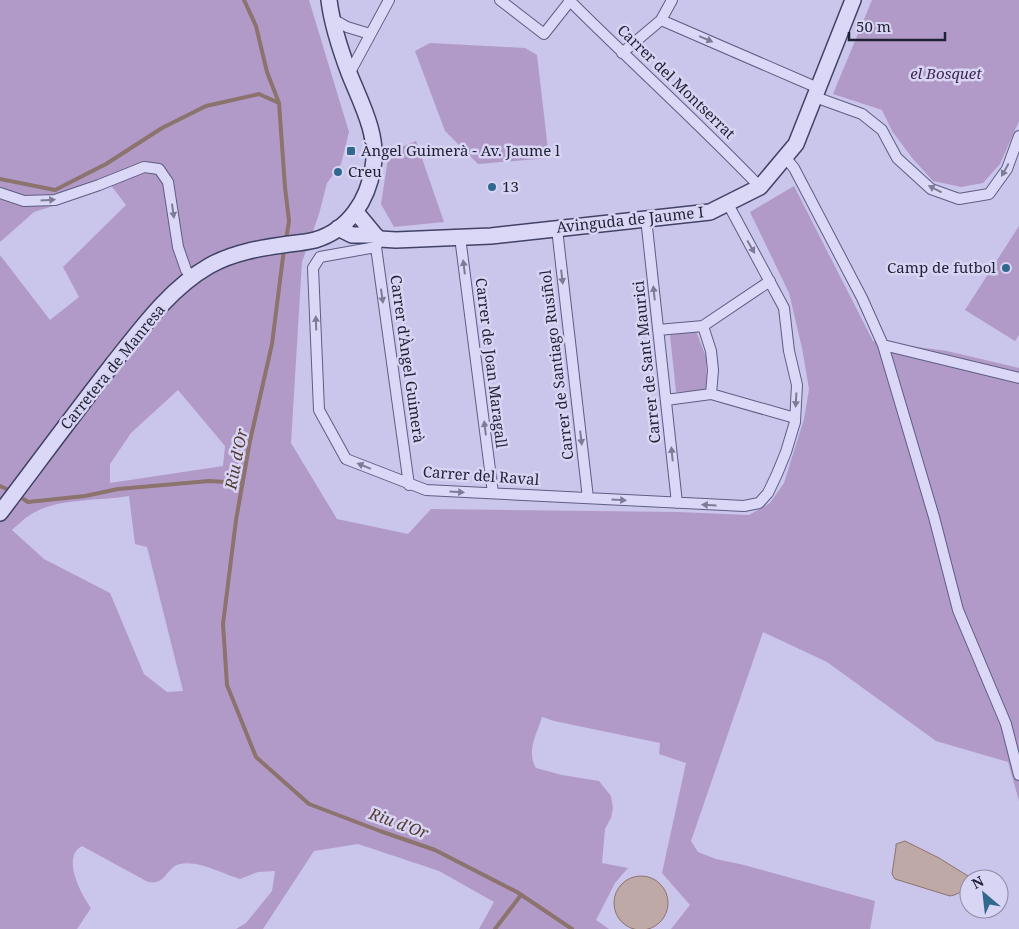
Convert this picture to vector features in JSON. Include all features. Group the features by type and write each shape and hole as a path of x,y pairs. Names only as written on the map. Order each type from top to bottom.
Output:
{"main road":[{"path":"329,0 331,18 361,100 374,147 373,166 364,199 356,212 346,223 338,228"},
{"name":"Avinguda de Jaume I","path":"377,241 491,236 710,212 728,204 760,187 796,144 853,0"},
{"path":"356,212 377,241"},
{"path":"338,228 352,235 377,241"},
{"name":"Carretera de Manresa","path":"2,511 73,415 147,321 192,278 225,258 252,250 316,240 338,228"}],"street":[{"path":"350,74 388,0"},
{"path":"500,0 544,34 570,0"},
{"name":"Carrer del Montserrat","path":"570,0 622,53 713,138 760,187"},
{"path":"622,53 661,20 672,0"},
{"path":"331,18 347,27 370,34"},
{"path":"661,20 862,114 882,130 897,158 932,189 959,199 989,194 1008,169 1019,136"},
{"path":"785,157 794,168 831,238 862,298 883,345 934,517 958,610 1006,724 1019,775"},
{"path":"0,193 24,201 55,200 144,167 159,169 168,182 178,247 186,270 192,278"},
{"path":"666,400 710,394 795,418 796,385 789,350 784,308 728,204"},
{"name":"Carrer de Sant Maurici","path":"646,218 677,503"},
{"name":"Carrer de Santiago Rusiñol","path":"557,229 588,498"},
{"name":"Carrer de Joan Maragall","path":"460,237 493,494"},
{"name":"Carrer del Raval","path":"377,241 320,258 313,268 319,410 346,459 409,485 434,491 744,506 759,503 768,493 786,452 795,418"},
{"name":"Carrer d'Àngel Guimerà","path":"377,241 409,485"},
{"path":"658,330 702,326 770,281"},
{"path":"702,326 710,351 713,370 710,394"},
{"path":"883,345 1019,378"}],"green space":[{"path":"0,0 309,0 349,132 341,164 327,183 319,214 302,262 291,443 337,519 408,534 431,509 678,512 749,515 770,503 784,483 804,419 809,389 802,348 789,293 750,212 794,186 873,341 947,351 1019,368 1019,801 1008,762 936,741 827,662 763,632 691,841 698,852 716,859 875,901 870,929 671,929 690,905 662,873 686,763 659,754 660,743 542,717 532,749 533,762 536,768 562,775 599,781 611,796 613,808 611,818 605,829 602,863 628,868 615,883 596,920 609,929 479,929 494,902 439,871 358,844 314,851 263,929 236,929 246,923 272,891 275,871 258,872 240,879 187,863 175,866 159,881 148,882 82,846 76,851 73,858 73,867 78,885 91,908 77,929 0,929 0,255 50,320 79,297 63,267 126,205 106,179 72,200 34,212 0,242","holes":["178,390 225,446 223,466 110,483 110,464 131,433","129,496 135,544 147,547 183,691 167,692 144,674 110,593 44,559 12,530 30,515 52,506 78,501"]},
{"name":"el Bosquet","path":"872,0 1019,0 1019,121 1000,164 983,183 961,187 933,181 913,159 892,131 882,110 833,94"},
{"path":"430,43 525,48 537,55 549,158 478,164 445,131 415,51"},
{"path":"416,141 444,222 394,227 381,204 389,152"},
{"name":"Camp de futbol","path":"1019,226 1019,335 1015,341 965,310"},
{"path":"696,331 706,357 707,390 676,392 670,335"}],"shaded area":[{"path":"905,841 959,870 959,893 950,896 895,879 892,874 896,844"},
{"path":"636,876 646,876 656,880 664,888 668,903 664,918 656,926 646,930 636,930 626,926 618,918 614,908 614,898 618,888 626,880"}],"waterway":[{"path":"244,0 256,26 267,72 279,103"},
{"name":"Riu d'Or","path":"0,179 55,190 106,164 162,128 206,106 259,94 279,103 289,221 286,240"},
{"name":"Riu d'Or","path":"284,249 272,344 250,441 236,520 223,624 227,685 256,757 309,804 435,850 517,892 572,929"},
{"path":"17,495 28,502 85,496 118,489 209,481 243,483"},
{"path":"0,486 11,491"},
{"path":"495,929 521,895"}],"place":[{"name":"Àngel Guimerà - Av. Jaume l","path":"351,151"},
{"name":"Creu","path":"338,172"},
{"name":"13","path":"492,187"},
{"name":"Camp de futbol","path":"1006,268"}]}
